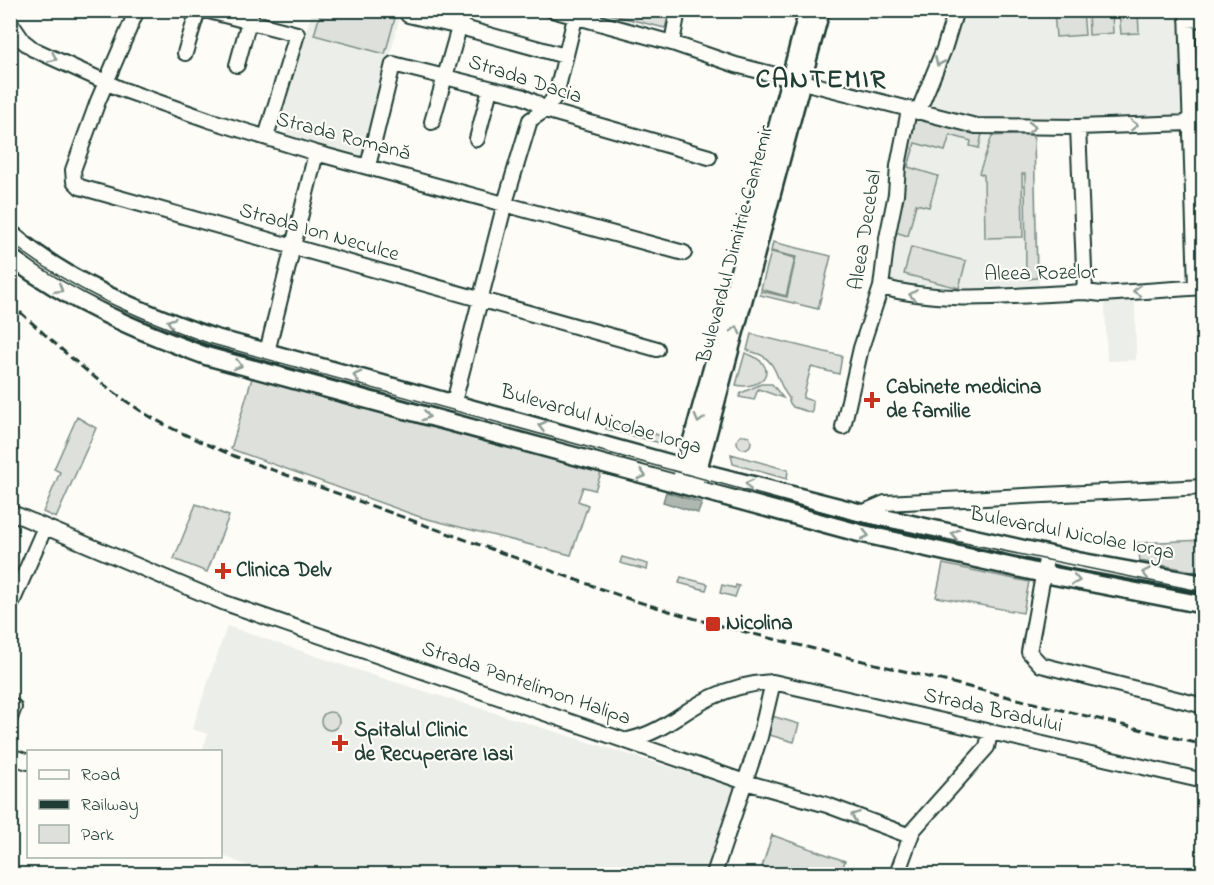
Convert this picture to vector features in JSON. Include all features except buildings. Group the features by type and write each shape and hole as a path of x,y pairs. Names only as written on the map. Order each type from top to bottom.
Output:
{"main road":[{"name":"Bulevardul Dimitrie Cantemir","path":"796,80 808,10"},
{"name":"Bulevardul Dimitrie Cantemir","path":"686,486 796,80 821,10"},
{"name":"Bulevardul Nicolae Iorga","path":"10,233 62,269 119,301 155,317 212,337 862,513 1047,554 1203,584"},
{"name":"Bulevardul Nicolae Iorga","path":"10,257 57,288 108,317 206,356 859,534 1203,605"}],"street":[{"path":"105,82 137,10"},
{"path":"185,53 198,10"},
{"path":"204,10 250,16 297,34 266,137"},
{"path":"432,122 464,10"},
{"path":"552,10 576,14 736,65 914,111 987,127 1078,127 1189,123"},
{"path":"672,43 678,10"},
{"name":"Aleea Decebal","path":"843,427 861,348 881,288 887,238 896,194 898,166 914,111 944,49 956,10"},
{"path":"454,402 505,203 530,120 545,110 556,95 576,14"},
{"path":"408,15 565,56"},
{"path":"1200,287 1198,170 1189,123 1187,15 1203,19"},
{"path":"237,65 250,16"},
{"name":"Strada Romană","path":"10,22 23,41 33,49 105,82 168,106 316,153 684,253"},
{"name":"Strada Dacia","path":"368,166 393,64 521,96 545,110 709,157"},
{"name":"Strada Ion Neculce","path":"105,82 73,170 72,176 80,187 657,349"},
{"path":"477,139 490,88"},
{"path":"1078,127 1085,292"},
{"path":"267,352 316,153"},
{"name":"Aleea Rozelor","path":"881,288 906,294 945,298 1085,292 1102,294 1200,287"},
{"path":"862,513 885,503 1203,487"},
{"name":"Strada Pantelimon Halipa","path":"10,512 225,603 745,782 827,805 910,836"},
{"path":"10,607 45,527"},
{"path":"1047,554 1029,652 1041,665 1203,705"},
{"path":"714,874 760,737 773,682"},
{"name":"Strada Bradului","path":"628,740 662,729 709,699 736,687 773,682 1203,781"},
{"path":"10,705 14,707 10,718"},
{"path":"897,874 910,836 987,747 990,733"},
{"path":"10,756 27,762"}],"shaded area":[{"path":"312,11 380,11 400,16 364,158 290,138 281,120"},
{"path":"959,11 1181,11 1183,111 1177,115 986,121 928,106 930,91"},
{"path":"922,118 982,134 1035,133 1039,291 935,293 893,283 888,276 910,131 916,120"},
{"path":"1135,299 1136,360 1107,361 1105,300"},
{"path":"666,492 702,503 698,513 663,502"},
{"name":"Spitalul Clinic de Recuperare Iasi","path":"227,626 372,675 734,787 706,874 269,874 222,855 222,750 202,750 208,734 192,729"}],"green space":[{"path":"670,10 665,28 596,11"},
{"path":"321,11 368,11 395,18 385,54 314,35"},
{"path":"1054,11 1083,11 1085,35 1056,37"},
{"path":"1088,11 1112,11 1113,33 1089,35"},
{"path":"1119,11 1138,11 1139,33 1121,34"},
{"path":"922,118 982,134 979,148 970,146 971,141 950,135 945,151 915,143 908,167 938,176 929,207 916,204 908,236 895,232 910,131 916,120"},
{"path":"1031,134 1034,139 1037,278 1026,279 1025,174 1022,174 1023,237 985,238 984,175 979,173 992,136"},
{"path":"773,242 831,256 818,309 760,295 761,291 787,297 796,257 771,251"},
{"path":"911,247 966,261 959,288 904,274"},
{"path":"771,252 795,258 786,296 761,289"},
{"path":"751,334 842,356 839,374 811,367 803,398 813,401 812,413 793,407 767,359 747,350"},
{"path":"745,353 763,364 766,370 765,376 754,384 736,385"},
{"path":"252,378 601,473 595,490 583,487 578,501 588,505 571,555 420,517 231,449"},
{"path":"761,384 772,384 783,398 758,389 754,400 739,397 741,393"},
{"path":"77,417 96,428 56,518 43,512 60,472 54,469"},
{"path":"608,422 666,437 660,443 606,429"},
{"path":"741,435 747,435 751,442 747,449 741,449 737,445 737,439"},
{"path":"731,454 788,470 787,479 733,464"},
{"path":"196,504 229,516 207,572 174,559"},
{"path":"1203,540 1203,573 1140,561 1138,543"},
{"path":"622,557 648,564 647,570 620,563"},
{"path":"943,564 1029,582 1023,613 936,597"},
{"path":"681,577 708,584 706,590 679,583"},
{"path":"722,585 735,588 736,585 739,586 735,597 720,593"},
{"path":"326,712 334,712 339,717 337,728 326,730 321,725 321,717"},
{"path":"772,716 799,724 794,742 766,734"},
{"path":"772,835 845,861 841,874 777,874 778,872 762,867"}],"tram line":[{"path":"10,242 56,274 104,301 208,343 857,521 1204,592"}],"railway":[{"path":"10,303 86,371 135,407 171,428 234,456 632,600 713,624 1204,745"}],"place":[{"name":"Cabinete medicina de familie","path":"872,400"},
{"name":"Clinica Delv","path":"223,571"},
{"name":"Nicolina","path":"713,624"},
{"name":"Spitalul Clinic de Recuperare Iasi","path":"340,743"}],"district":[{"name":"CANTEMIR","path":"821,80"}]}
